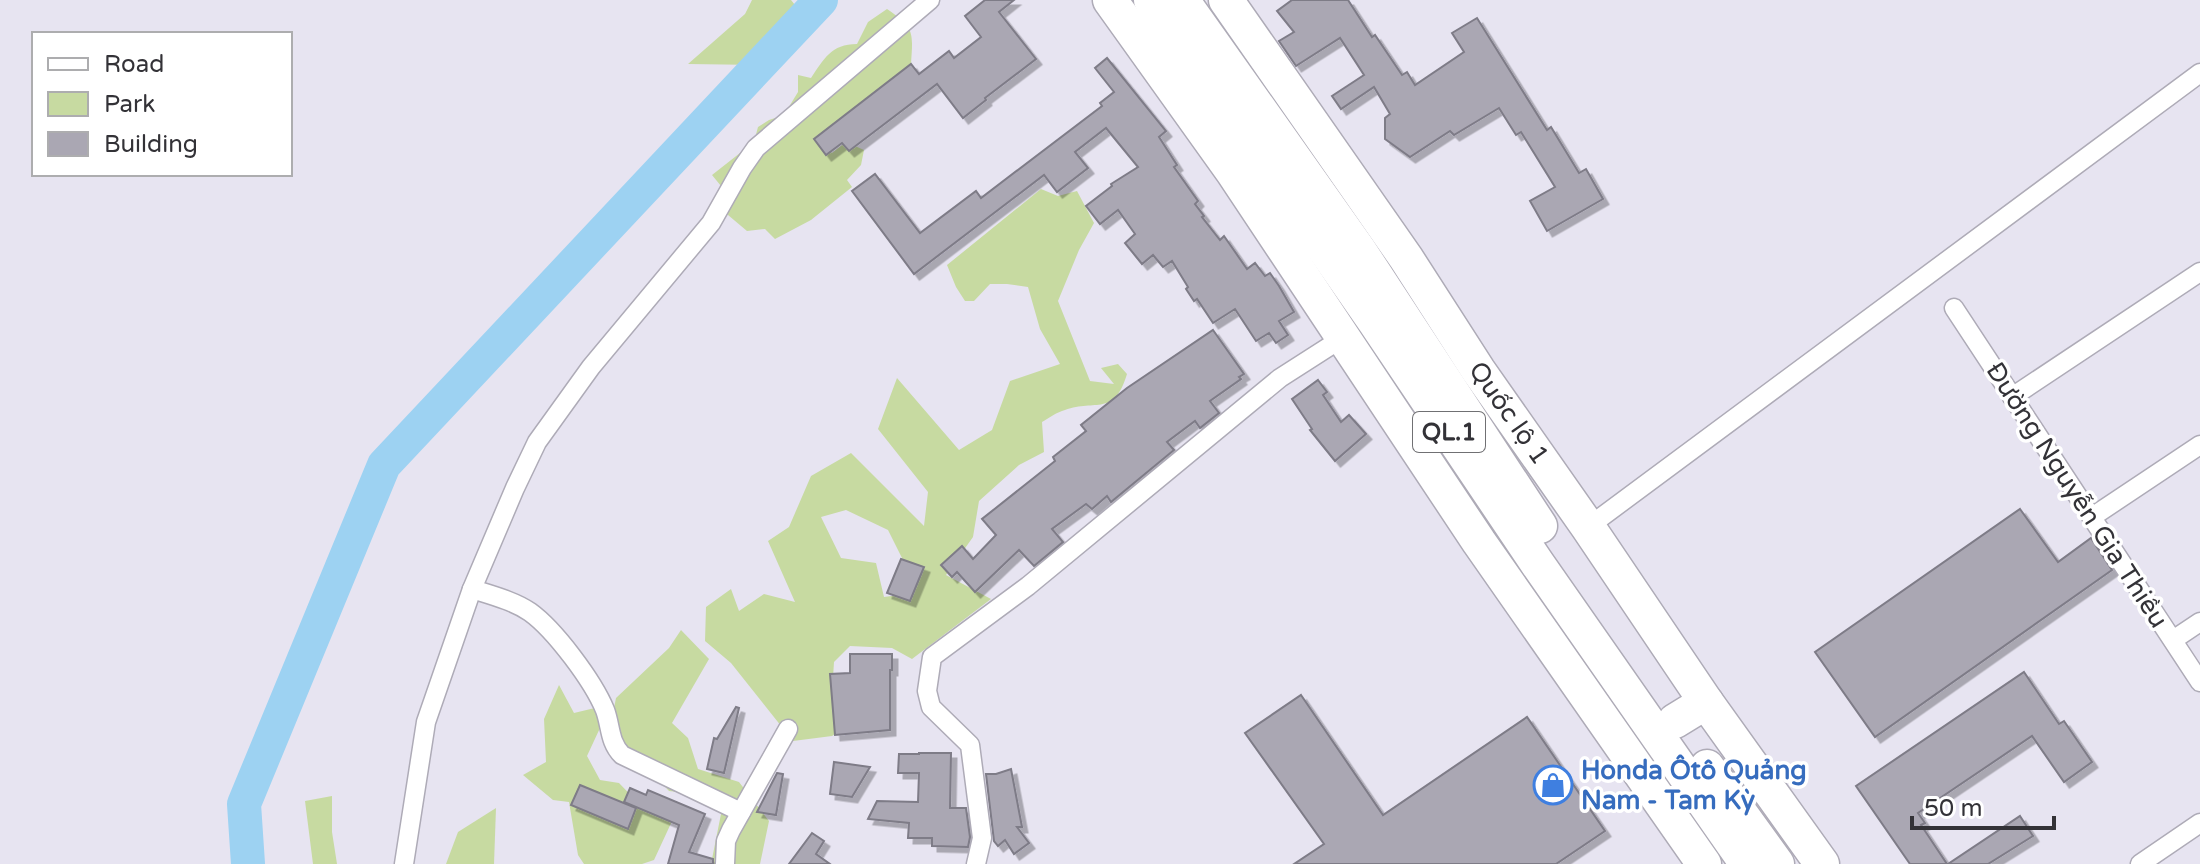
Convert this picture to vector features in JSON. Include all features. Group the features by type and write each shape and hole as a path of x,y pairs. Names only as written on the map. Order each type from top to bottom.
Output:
{"highway":[{"name":"QL.1","path":"1110,0 1233,172 1479,542 1704,864"},
{"name":"Quốc lộ 1","path":"1151,0 1453,388 1588,527 1706,702 1822,864"},
{"name":"Quốc lộ 1","path":"1182,0 1359,250 1453,388 1558,553 1777,864"},
{"name":"Quốc lộ 1","path":"1226,0 1406,258 1453,388 1537,563 1747,864"},
{"path":"1401,423 1453,388"},
{"path":"1675,721 1706,702"}],"street":[{"path":"404,864 426,722 472,589 537,442 591,367 711,223 756,148 930,0"},
{"path":"1588,527 2200,73"},
{"path":"2012,397 2200,272"},
{"name":"Đường Nguyễn Gia Thiều","path":"1954,308 2200,682"},
{"path":"976,864 982,838 970,745 931,707 927,691 932,657 1028,586 1280,378 1344,337"},
{"path":"2092,517 2200,445"},
{"path":"472,589 531,612 554,634 592,687 605,712 611,739 622,755 741,812"},
{"path":"2173,640 2200,622"},
{"path":"725,864 726,841 788,729"},
{"path":"2140,864 2200,823"}],"green space":[{"path":"752,0 791,0 799,10 805,0 821,0 760,65 688,64 745,14"},
{"path":"887,9 903,21 910,32 911,64 819,136 832,153 846,142 864,150 861,165 847,180 852,187 811,220 775,239 765,229 747,231 728,215 716,196 721,186 712,175 754,142 758,127 784,115 798,92 798,75 811,78 834,50 857,44 868,22"},
{"path":"1041,189 1058,196 1077,191 1094,223 1058,301 1090,381 1114,384 1101,368 1118,364 1127,374 1122,387 1110,401 1065,410 1042,422 1044,452 1019,465 979,501 973,537 946,575 991,599 912,659 892,648 850,646 834,662 832,693 848,725 832,736 793,741 731,663 705,641 706,607 731,589 739,611 764,594 795,602 768,541 789,527 811,476 851,453 924,526 928,492 878,429 897,378 959,450 992,430 1010,381 1060,364 1040,329 1028,287 990,284 974,301 965,301 947,265","holes":["846,510 888,530 904,562 906,594 884,597 876,563 841,558 821,517"]},
{"path":"681,630 709,659 672,723 688,738 698,769 739,782 769,821 760,864 711,864 723,804 695,794 669,791 610,728 616,698 669,648"},
{"path":"559,685 574,713 599,707 600,728 587,756 600,780 619,783 648,813 673,819 654,860 642,864 584,864 578,855 569,802 553,800 523,775 546,762 544,719"},
{"path":"332,796 332,832 337,864 313,864 305,801"},
{"path":"496,808 494,864 446,864 458,832"}],"building":[{"path":"985,0 1014,0 999,12 1036,59 963,118 937,84 849,151 842,143 826,155 814,139 911,64 919,74 949,51 954,58 981,37 965,16"},
{"path":"1292,0 1348,0 1372,37 1375,35 1402,75 1407,72 1415,85 1464,52 1452,33 1477,18 1547,130 1551,127 1579,173 1586,169 1603,199 1547,231 1530,201 1555,187 1521,132 1516,135 1499,108 1454,135 1450,131 1410,157 1385,139 1385,118 1390,114 1374,87 1341,109 1332,96 1364,75 1340,38 1296,66 1279,41 1294,32 1277,11"},
{"path":"1107,58 1166,131 1159,137 1177,165 1174,167 1198,201 1195,204 1202,217 1220,240 1224,236 1247,269 1255,263 1265,276 1270,273 1279,286 1294,312 1279,321 1288,335 1276,343 1269,333 1256,341 1235,309 1213,323 1186,289 1188,287 1172,261 1163,267 1153,255 1142,264 1125,243 1135,234 1118,210 1100,224 1086,206 1111,184 1138,167 1106,128 1075,152 1088,168 1057,192 1044,175 914,274 852,191 875,174 920,233 976,191 981,198 1102,106 1100,103 1114,92 1095,68"},
{"path":"1213,330 1244,374 1210,401 1219,413 1200,428 1195,421 1167,442 1174,450 1111,502 1107,496 1092,509 1086,504 1052,529 1063,542 1034,566 1019,550 975,592 957,572 952,577 941,565 962,546 973,559 996,535 982,519 1055,461 1053,457 1086,431 1081,425 1127,388"},
{"path":"1318,380 1327,392 1323,395 1341,422 1349,415 1366,434 1335,461 1310,430 1292,399"},
{"path":"2020,509 2058,562 2091,538 2112,570 1875,737 1815,652"},
{"path":"901,559 924,567 910,601 887,593"},
{"path":"850,654 892,654 890,730 835,735 830,674 850,673"},
{"path":"2024,672 2059,724 2064,721 2092,762 2064,782 2032,736 1918,813 1925,823 1921,825 1947,864 1910,864 1856,786"},
{"path":"1301,695 1383,815 1527,717 1605,831 1556,864 1294,864 1324,844 1245,733"},
{"path":"736,707 739,708 724,773 707,769 714,738 717,739"},
{"path":"951,753 950,808 966,808 970,837 968,847 932,846 932,838 908,838 909,823 868,819 877,801 918,802 919,773 898,773 899,754"},
{"path":"834,762 870,767 852,797 830,794"},
{"path":"1011,769 1022,827 1017,827 1029,843 1014,854 1005,840 998,846 994,841 986,774"},
{"path":"777,773 783,774 776,815 757,812"},
{"path":"580,785 636,808 628,829 571,805"},
{"path":"630,788 646,795 648,790 705,814 689,852 713,859 713,864 668,864 679,825 624,802"},
{"path":"2020,816 2033,836 1988,864 1948,864"},
{"path":"812,833 824,841 816,854 830,864 789,864"}],"waterway":[{"path":"248,864 244,804 384,465 821,0"}],"place":[{"name":"Honda Ôtô Quảng Nam - Tam Kỳ","path":"1553,785"}]}
